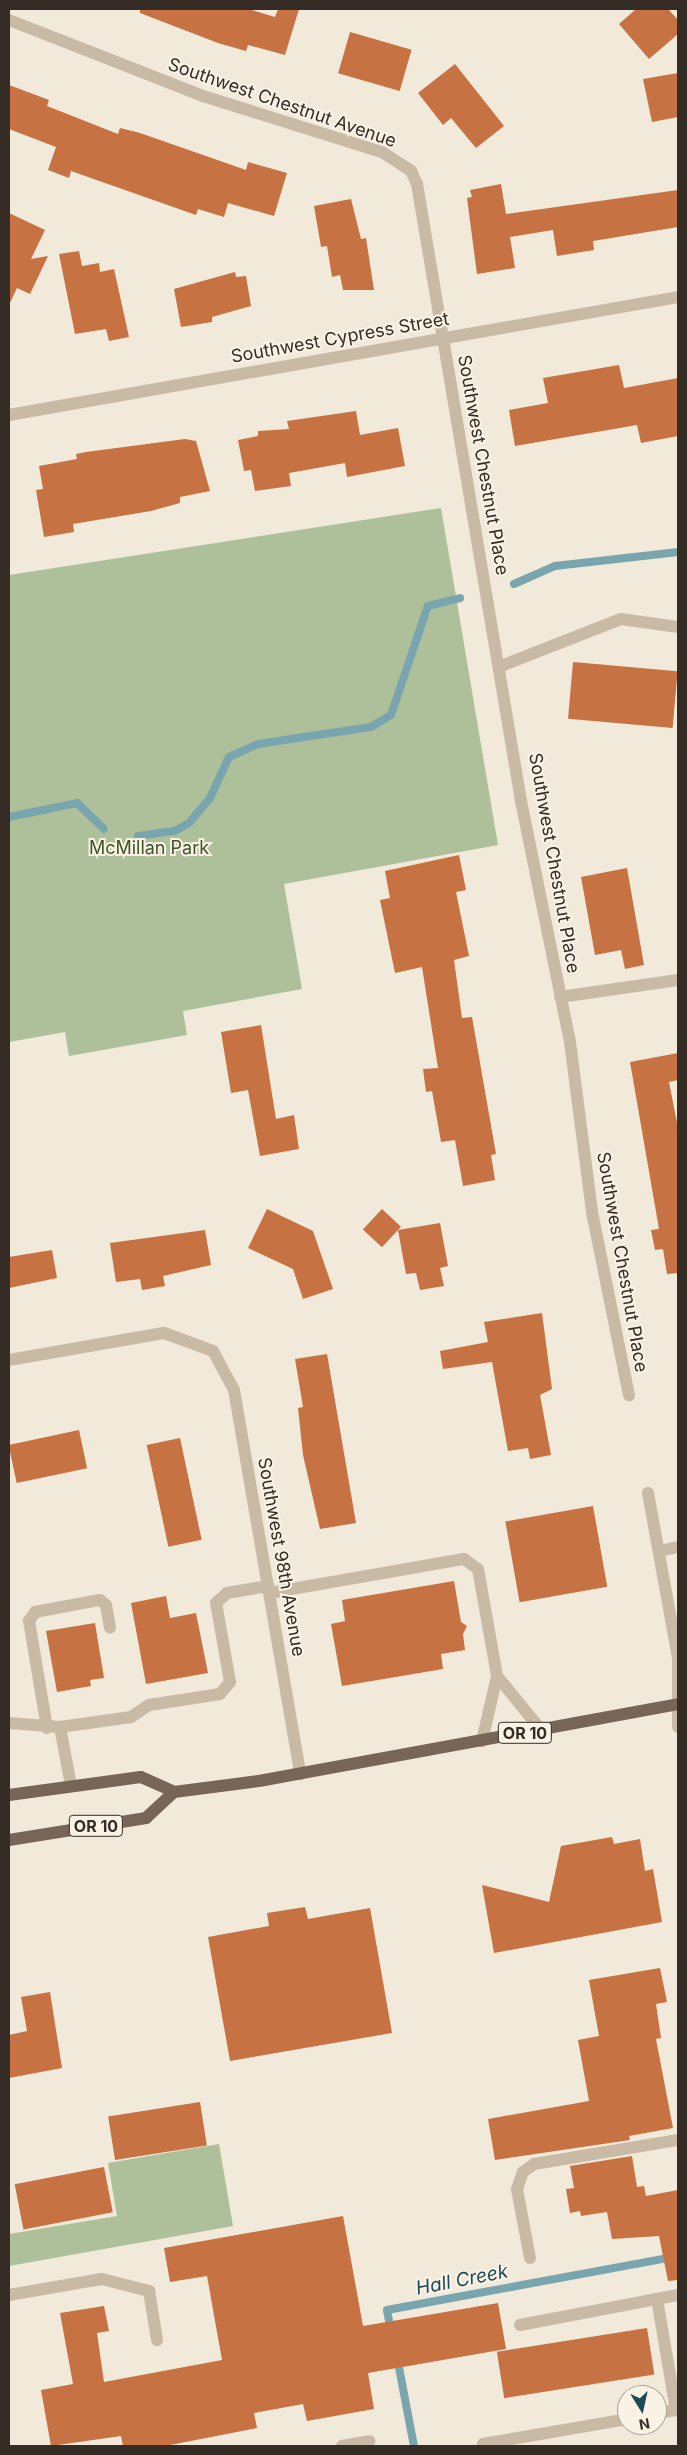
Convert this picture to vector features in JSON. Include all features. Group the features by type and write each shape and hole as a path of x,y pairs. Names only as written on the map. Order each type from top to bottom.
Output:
{"main road":[{"name":"OR 10","path":"9,1795 141,1777 174,1792 300,1774 677,1707"},
{"name":"OR 10","path":"9,1840 146,1818 174,1792"}],"street":[{"name":"Southwest Chestnut Avenue","path":"9,20 203,96 396,159 417,184 443,338"},
{"name":"Southwest Cypress Street","path":"9,415 678,297"},
{"name":"Southwest Chestnut Place","path":"443,338 501,666 521,800 560,997 592,1212 628,1394"},
{"path":"501,666 621,618 678,627"},
{"path":"560,997 678,980"},
{"name":"Southwest 98th Avenue","path":"9,1360 164,1333 213,1351 234,1390 300,1774"},
{"path":"648,1493 678,1659 678,1726"},
{"path":"659,1551 678,1548"},
{"path":"9,1723 47,1728 60,1727 131,1717 149,1706 220,1694 230,1682 216,1603 227,1593 268,1589 464,1559 478,1569 497,1676 482,1741"},
{"path":"47,1728 28,1621 34,1612 100,1600 106,1605 110,1628"},
{"path":"497,1676 542,1730"},
{"path":"60,1727 71,1786"},
{"path":"530,2258 517,2189 523,2172 534,2164 678,2140"},
{"path":"9,2295 102,2280 149,2290 157,2340"},
{"path":"520,2325 678,2295"},
{"path":"657,2299 676,2410 667,2411"},
{"path":"483,2444 617,2421"},
{"path":"342,2446 370,2442"}],"green space":[{"name":"McMillan Park","path":"441,508 498,845 284,884 302,989 183,1011 187,1035 69,1056 65,1032 9,1042 9,575"},
{"path":"219,2144 233,2226 9,2266 9,2234 117,2216 108,2163"}],"building":[{"path":"140,9 248,9 275,17 278,9 299,9 285,55 248,45 246,51 218,43 140,13"},
{"path":"636,9 668,9 678,20 678,34 649,59 619,24"},
{"path":"350,32 412,50 400,91 338,73"},
{"path":"455,64 504,126 476,148 451,118 443,125 418,93"},
{"path":"678,73 678,117 652,122 643,79"},
{"path":"9,85 49,100 47,106 118,134 120,128 140,133 246,170 248,162 287,173 274,216 228,203 224,217 198,209 196,215 71,171 69,178 48,170 56,147 9,129"},
{"path":"501,184 506,214 678,190 678,227 593,241 594,250 557,256 553,230 510,237 515,268 477,274 467,198 472,197 470,190"},
{"path":"351,199 361,239 366,238 374,290 343,290 340,275 332,277 327,246 321,247 314,206"},
{"path":"9,213 45,230 31,259 48,256 30,294 17,288 9,305"},
{"path":"79,251 82,266 99,263 100,272 114,269 129,337 109,341 106,329 75,334 59,254"},
{"path":"235,272 236,277 246,276 251,306 212,317 212,322 181,327 174,289"},
{"path":"619,365 624,388 678,378 678,436 641,443 637,425 515,446 509,410 548,403 543,378"},
{"path":"356,411 360,435 398,428 405,466 347,477 345,463 289,473 291,486 255,491 251,470 244,471 238,440 258,436 258,431 289,429 287,421"},
{"path":"185,439 196,441 210,491 180,497 180,503 151,511 73,524 74,532 44,537 36,490 43,489 39,466 77,459 76,454 86,452"},
{"path":"573,662 678,671 673,728 568,719"},
{"path":"459,855 466,890 456,892 469,956 454,960 462,1018 472,1017 496,1154 491,1155 495,1180 463,1186 455,1140 441,1142 432,1091 426,1092 423,1069 438,1068 422,967 395,973 380,900 390,898 385,871"},
{"path":"627,868 644,965 625,969 621,950 595,955 581,877"},
{"path":"261,1025 276,1119 294,1115 299,1149 260,1156 248,1090 231,1093 221,1032"},
{"path":"678,1053 678,1080 669,1082 678,1128 678,1273 667,1274 663,1249 655,1250 651,1230 659,1229 630,1062"},
{"path":"267,1209 313,1231 333,1289 303,1299 293,1269 248,1248"},
{"path":"382,1209 401,1227 382,1247 363,1229"},
{"path":"440,1223 448,1266 440,1268 444,1286 420,1290 416,1273 406,1274 398,1230"},
{"path":"205,1230 211,1265 163,1276 165,1286 142,1290 140,1279 116,1282 110,1243"},
{"path":"52,1250 57,1278 9,1288 9,1257"},
{"path":"542,1313 552,1389 540,1395 551,1455 530,1459 528,1448 508,1451 492,1362 443,1369 440,1351 488,1342 484,1322"},
{"path":"327,1354 356,1523 320,1529 303,1455 298,1408 303,1407 295,1359"},
{"path":"79,1430 87,1468 17,1483 9,1445"},
{"path":"180,1438 202,1540 168,1547 147,1445"},
{"path":"593,1506 607,1587 520,1602 505,1521"},
{"path":"454,1581 461,1622 467,1626 463,1634 465,1650 441,1654 443,1669 342,1686 331,1624 345,1621 342,1600"},
{"path":"166,1596 170,1618 196,1613 208,1673 146,1684 131,1603"},
{"path":"95,1623 104,1678 90,1680 91,1686 57,1692 46,1631"},
{"path":"612,1837 614,1844 640,1839 645,1871 653,1869 662,1922 494,1953 482,1885 549,1902 561,1846"},
{"path":"305,1907 308,1919 370,1908 392,2033 230,2061 208,1937 269,1926 267,1913"},
{"path":"660,1968 667,2002 656,2004 661,2038 656,2039 673,2128 629,2136 630,2140 495,2160 488,2119 589,2101 578,2040 599,2036 589,1980"},
{"path":"50,1992 62,2068 9,2078 9,2035 27,2031 21,1997"},
{"path":"200,2102 207,2145 115,2160 108,2117"},
{"path":"632,2156 637,2187 644,2186 646,2196 678,2190 678,2280 668,2281 659,2236 612,2239 607,2212 581,2216 580,2211 570,2213 566,2189 574,2188 570,2166"},
{"path":"104,2167 113,2212 23,2230 15,2184"},
{"path":"343,2216 363,2326 498,2303 506,2349 368,2373 374,2409 307,2421 303,2404 254,2413 257,2428 165,2446 123,2446 121,2436 51,2446 41,2390 73,2384 60,2313 104,2306 109,2331 97,2333 104,2382 222,2360 207,2276 170,2282 164,2248"},
{"path":"647,2328 654,2374 504,2398 497,2352"}],"waterway":[{"path":"514,584 555,566 678,552"},
{"path":"138,836 175,831 189,823 210,798 229,757 258,744 371,727 391,715 428,606 460,598"},
{"path":"9,817 77,803 104,829"},
{"name":"Hall Creek","path":"391,2331 387,2310 678,2256"},
{"name":"Hall Creek","path":"397,2357 414,2446"}]}
